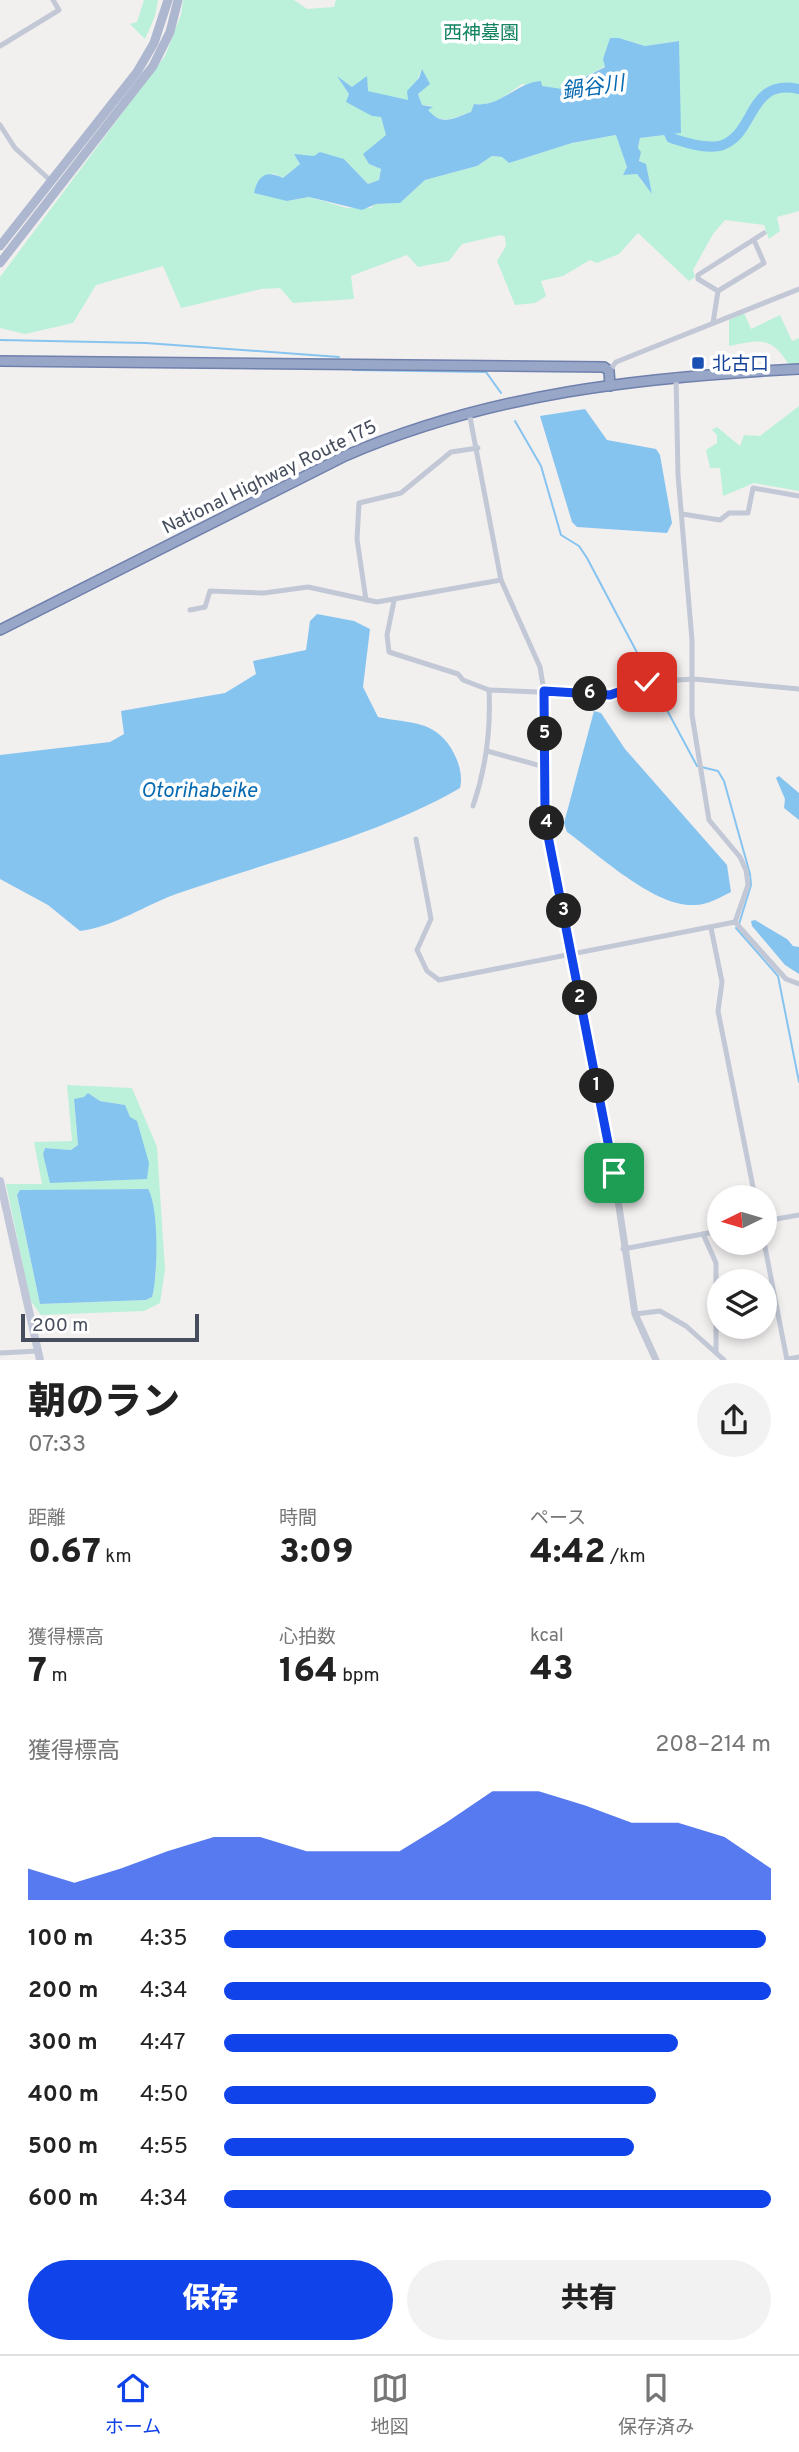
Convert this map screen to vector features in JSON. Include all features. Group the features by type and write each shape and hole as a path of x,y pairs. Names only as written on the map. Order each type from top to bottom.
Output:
{"highway":[{"path":"0,361 604,367 609,371 610,386"},
{"name":"National Highway Route 175","path":"0,630 345,456 384,439 469,411 542,394 676,376 799,369"}],"main road":[{"path":"0,246 137,72 154,43 168,0"},
{"path":"0,263 153,66 170,32 178,0"},
{"path":"0,1181 26,1307 39,1355"}],"street":[{"path":"0,46 59,10 53,0"},
{"path":"0,125 15,148 51,181"},
{"path":"718,291 698,279 698,275 764,233"},
{"path":"712,323 718,291 764,263 754,240"},
{"path":"609,371 616,362 799,289"},
{"path":"676,376 678,475 694,678 692,715 709,820 746,870 748,885 735,922"},
{"path":"469,411 501,580 540,667 544,691 547,824 614,1173 623,1249 635,1314 656,1360"},
{"path":"366,600 357,539 359,503 401,493 451,452 478,448"},
{"path":"682,514 720,520 729,513 748,513 752,488 799,496"},
{"path":"191,610 205,607 209,591 264,593 308,587 366,600 394,601 501,580"},
{"path":"394,601 387,635 389,652 458,674 463,680 489,690 610,695 647,682 694,678 799,689"},
{"path":"473,806 484,774 489,690"},
{"path":"487,751 545,767"},
{"path":"416,839 430,912 417,950 427,971 439,980 735,922"},
{"path":"735,922 786,979 799,984"},
{"path":"711,928 722,982 718,1011 753,1185"},
{"path":"777,1220 799,1215"},
{"path":"623,1249 707,1233"},
{"path":"703,1234 716,1263 716,1352"},
{"path":"767,1255 787,1360 799,1357"},
{"path":"635,1314 660,1311 686,1326 724,1360"},
{"path":"0,1353 39,1355"}],"green space":[{"path":"144,0 158,0 155,16 145,39 130,24 137,22"},
{"name":"西神墓園","path":"183,0 294,0 307,9 334,7 336,0 799,0 799,211 777,217 780,231 769,239 764,225 725,220 713,234 693,270 695,277 689,281 638,233 619,254 597,263 590,260 563,276 541,281 546,296 535,303 515,305 497,261 506,246 505,237 501,235 462,244 449,261 418,267 407,255 351,276 354,299 293,303 280,288 261,289 181,308 163,266 96,285 73,323 25,334 0,328 0,277 165,56 181,15","holes":["610,38 645,46 678,41 680,133 640,138 638,149 643,184 637,173 624,175 627,167 617,135 572,143 509,163 502,157 492,156 477,166 425,180 400,203 375,204 371,208 347,208 309,197 287,201 272,173 283,178 300,164 295,155 344,159 368,184 379,180 381,169 369,164 387,135 381,117 349,94 339,78 352,87 408,101 422,69 429,84 418,94 422,105 432,106 427,110 438,118 448,119 471,112 475,104 494,102 522,84 562,90 605,66"]},
{"path":"744,313 751,329 780,315 792,341 799,338 799,364 789,365 776,349 764,342 729,346 729,320"},
{"path":"799,406 799,491 754,483 723,496 720,468 710,468 706,450 717,443 717,435 712,430 717,427 740,446 744,435 760,436"},
{"path":"67,1085 132,1088 157,1147 165,1270 160,1303 144,1311 41,1315 30,1300 6,1184 42,1184 34,1142 72,1141","holes":["88,1093 100,1101 124,1105 130,1117 51,1183 44,1148 71,1150 78,1145 74,1100 84,1098","147,1189 156,1274 152,1297 146,1300 40,1304 17,1196 20,1191"]}],"water":[{"path":"610,38 645,46 679,41 681,133 640,138 638,148 641,152 639,161 646,164 652,194 637,174 623,175 627,167 616,135 572,143 509,163 502,157 492,156 477,166 425,180 400,203 376,204 362,210 309,197 287,201 254,193 260,178 272,174 283,178 300,164 294,154 314,156 320,152 344,159 368,184 379,180 381,169 369,164 363,154 386,135 381,117 372,116 346,102 349,94 337,76 352,87 367,76 368,91 408,100 407,91 419,78 422,69 430,84 418,94 422,105 433,107 428,110 433,115 448,120 471,112 474,104 500,99 532,82 541,81 542,86 562,89 605,67 603,59"},
{"path":"585,409 607,440 656,449 660,455 672,523 667,533 577,527 572,522 540,416"},
{"name":"Otorihabeike","path":"317,614 354,621 370,629 363,687 378,717 421,725 440,735 455,756 460,772 460,788 428,805 359,834 179,893 118,920 80,931 48,905 0,879 0,755 110,742 124,734 121,711 225,693 256,674 253,661 306,650 310,621"},
{"path":"594,711 601,713 625,749 727,865 731,892 700,905 679,904 662,898 628,878 567,832 564,823"},
{"path":"779,776 799,793 799,820 784,808 785,799 776,778"},
{"path":"755,920 787,939 793,946 799,947 799,974 785,965 752,926 751,921"},
{"path":"88,1093 100,1101 125,1105 130,1117 137,1121 149,1163 147,1179 50,1183 43,1154 45,1148 71,1150 78,1145 74,1099 84,1097"},
{"path":"148,1189 154,1211 156,1242 152,1297 146,1300 40,1304 17,1195 20,1190"}],"waterway":[{"name":"鍋谷川","path":"664,122 671,138 698,146 719,146 735,137 762,98 771,91 783,88 799,89"},
{"path":"0,340 146,343 339,357"},
{"path":"353,370 486,372 501,393"},
{"path":"515,421 541,466 561,535 579,546 587,558 651,679"},
{"path":"653,684 697,766 718,771 724,781 750,874 751,885 739,924"},
{"path":"736,928 778,976 799,1082"}],"place":[{"name":"北古口","path":"698,363"}],"route":[{"path":"614,1173 548,836 545,812 544,691 610,695 647,682"}]}
